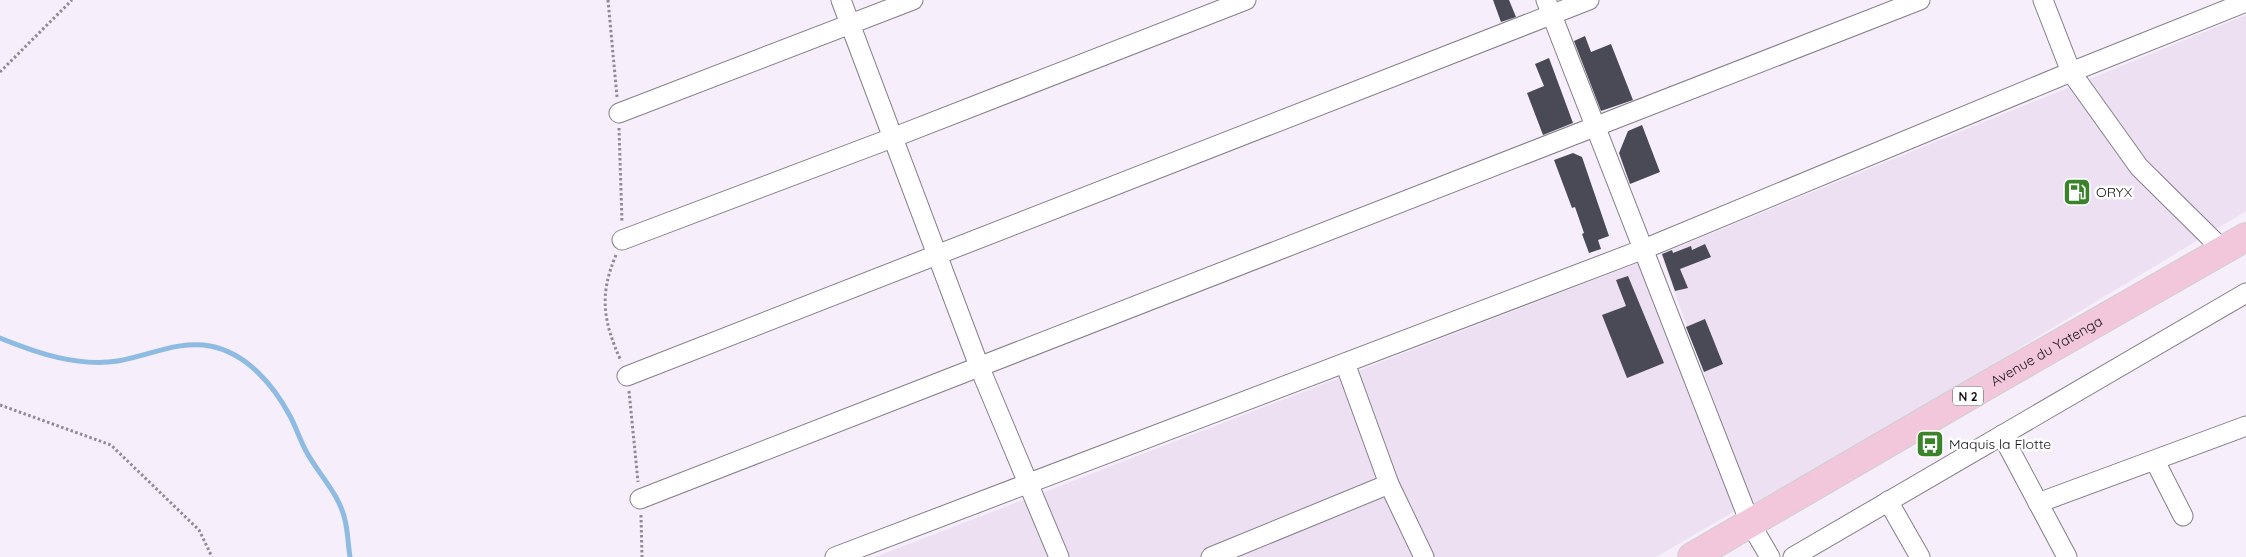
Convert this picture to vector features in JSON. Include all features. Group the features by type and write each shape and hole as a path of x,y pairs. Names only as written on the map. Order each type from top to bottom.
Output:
{"main road":[{"name":"Avenue du Yatenga","path":"1692,557 2001,377 2235,244"}],"street":[{"path":"841,0 979,366 1059,557"},
{"path":"619,113 913,0"},
{"path":"622,240 892,138 1246,0"},
{"path":"627,376 936,255 1549,8 1589,0"},
{"path":"640,499 1920,0"},
{"path":"2043,0 2071,72 2139,167 2235,244"},
{"path":"835,557 1644,249 2071,72 2246,2"},
{"path":"1549,8 1750,523 1770,557"},
{"path":"1793,557 2246,293"},
{"path":"1345,363 1388,484 1424,557"},
{"path":"2038,503 2246,426"},
{"path":"2002,435 2066,557"},
{"path":"2155,461 2183,516"},
{"path":"1211,557 1388,484"},
{"path":"1888,501 1920,557"}],"path":[{"path":"0,72 72,0"},
{"path":"608,0 619,113 622,240 608,274 604,304 612,344 627,376 640,499 642,557"},
{"path":"0,405 111,445 199,530 212,557"}],"shaded area":[{"path":"2246,15 2246,211 1753,509 1661,254"},
{"path":"1638,263 1735,511 1656,557 875,557"}],"building":[{"path":"1493,0 1509,0 1516,17 1501,22"},
{"path":"1585,36 1591,52 1611,44 1633,100 1601,111 1574,41"},
{"path":"1549,58 1573,123 1543,135 1527,93 1544,86 1535,64"},
{"path":"1642,125 1660,172 1630,184 1619,153 1628,131"},
{"path":"1573,153 1582,157 1609,236 1598,240 1601,249 1589,253 1575,207 1572,208 1554,160"},
{"path":"1705,244 1711,257 1680,269 1688,288 1675,291 1662,254 1672,250 1673,253 1691,246 1692,250"},
{"path":"1628,276 1664,363 1627,378 1602,315 1626,306 1616,280"},
{"path":"1705,319 1723,364 1704,372 1686,327"}],"waterway":[{"path":"0,338 28,349 87,362 118,361 187,345 210,346 236,356 258,372 276,393 290,416 306,451 333,492 342,510 350,557"}],"place":[{"name":"ORYX","path":"2077,192"},
{"name":"Maquis la Flotte","path":"1930,444"}]}
